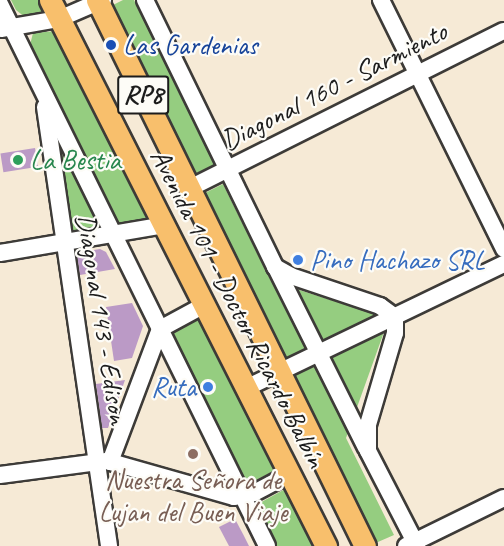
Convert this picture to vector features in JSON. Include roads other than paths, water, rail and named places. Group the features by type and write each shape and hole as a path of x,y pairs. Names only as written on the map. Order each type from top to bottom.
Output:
{"main road":[{"name":"Avenida 101 - Doctor Ricardo Balbín","path":"50,0 206,304 326,546"},
{"name":"Avenida 101 - Doctor Ricardo Balbín","path":"99,1 188,189 365,546"}],"street":[{"path":"145,0 275,267 368,451 412,545 504,498"},
{"path":"381,0 504,249"},
{"path":"6,28 59,19 99,1"},
{"path":"0,4 6,28 45,100 267,546"},
{"name":"Diagonal 160 - Sarmiento","path":"188,189 504,32"},
{"name":"Diagonal 143 - Edison","path":"45,100 62,244 103,462 109,546"},
{"path":"0,253 112,236 166,225"},
{"path":"246,388 504,264"},
{"path":"275,267 291,276 380,306 395,317"},
{"path":"103,462 160,329 206,304"},
{"path":"368,451 368,425 395,333 395,317"},
{"path":"0,475 103,462 242,497 289,474"}],"place":[{"name":"Las Gardenias","path":"111,45"},
{"name":"La Bestia","path":"18,160"},
{"name":"Pino Hachazo SRL","path":"298,260"},
{"name":"Ruta","path":"208,387"},
{"name":"Nuestra Señora de Lujan del Buen Viaje","path":"193,454"}]}
